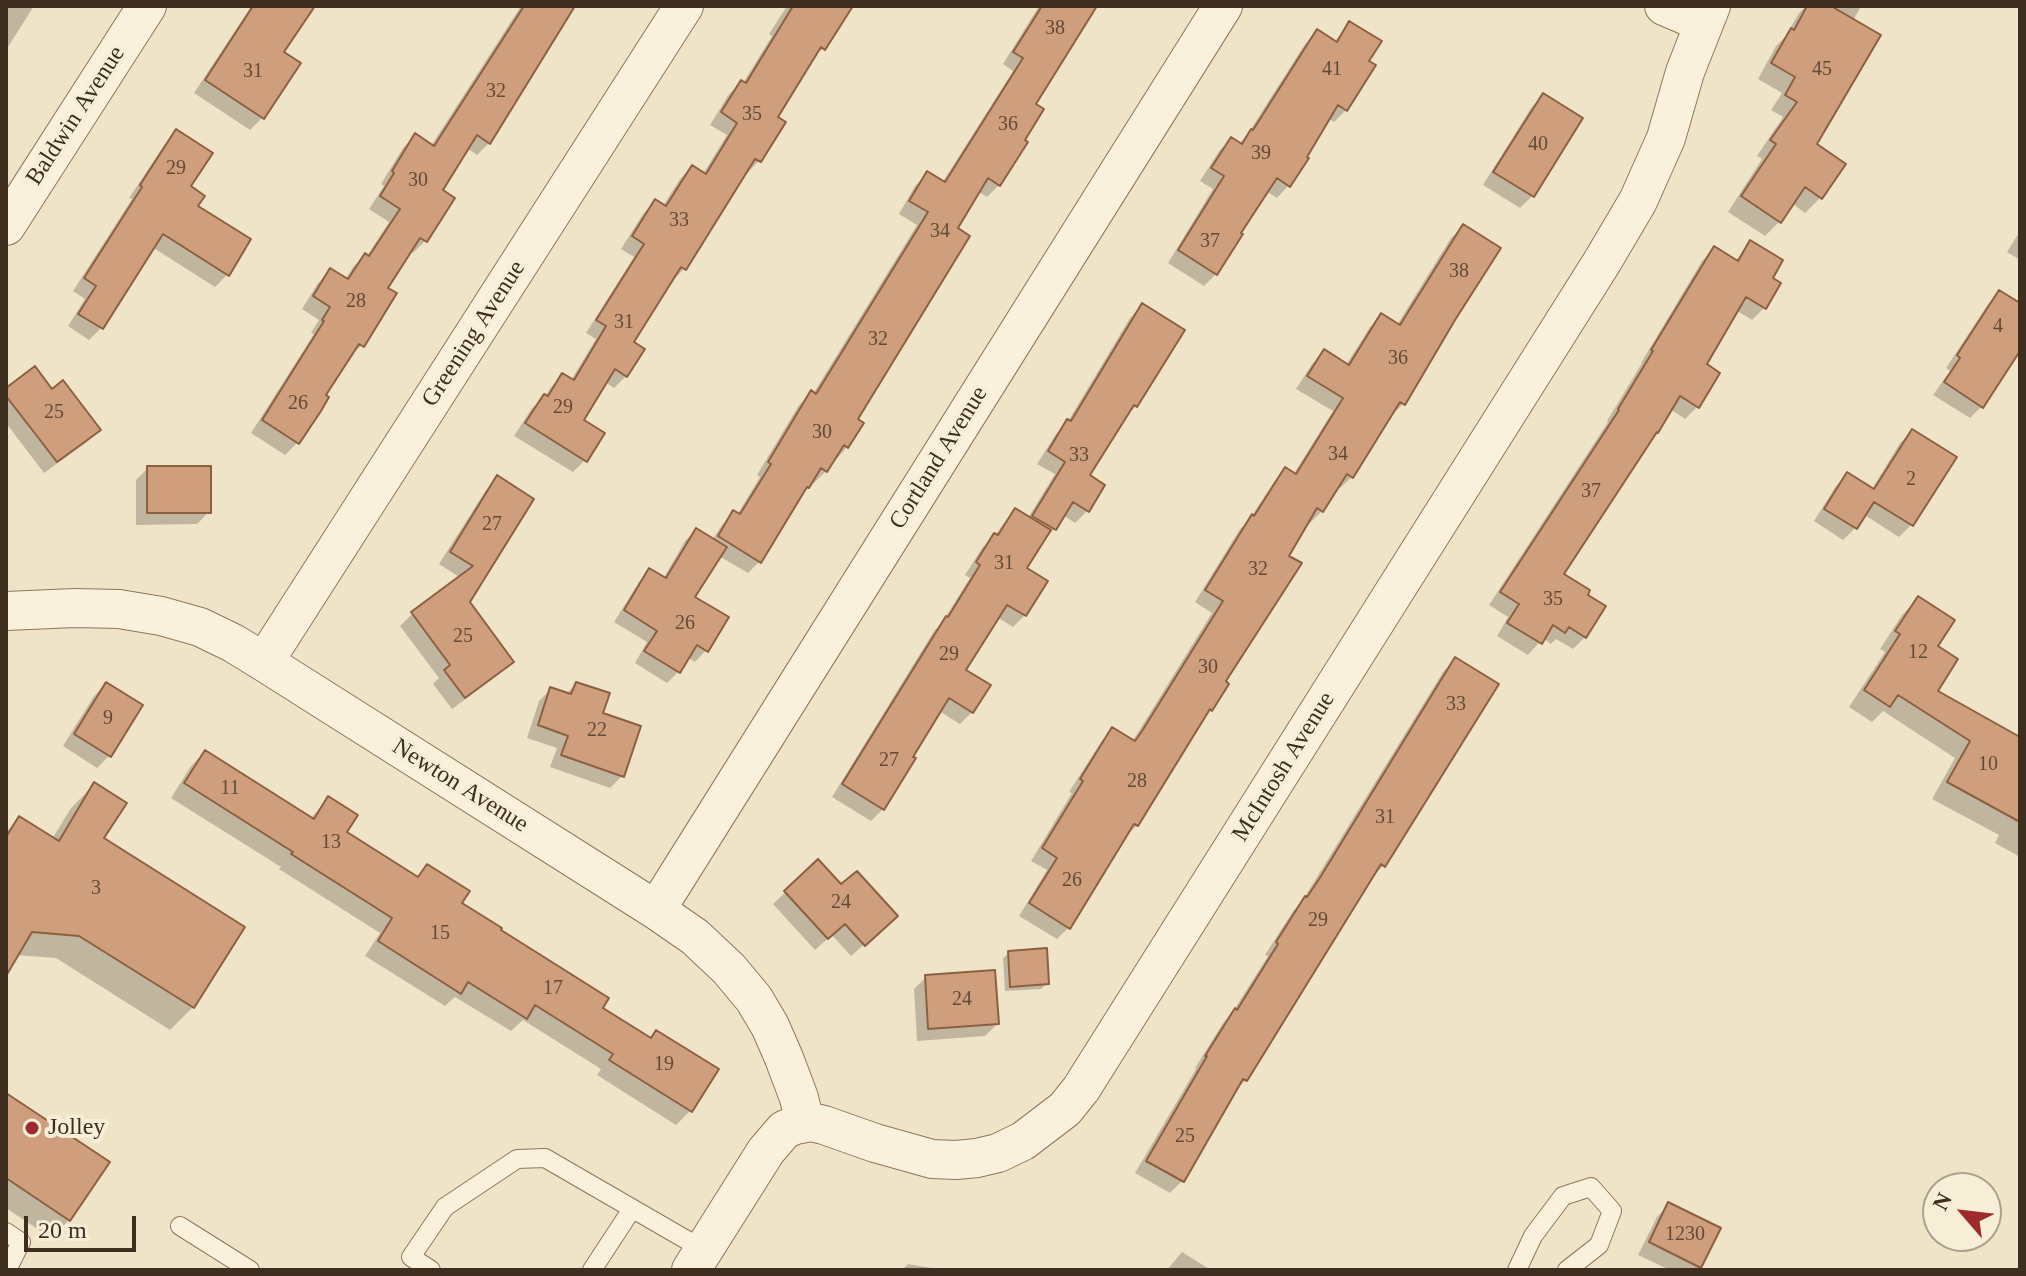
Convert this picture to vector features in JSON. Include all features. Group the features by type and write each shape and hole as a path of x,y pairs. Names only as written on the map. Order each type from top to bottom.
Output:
{"street":[{"name":"Baldwin Avenue","path":"6,226 147,6"},
{"name":"Greening Avenue","path":"264,662 684,6"},
{"name":"Cortland Avenue","path":"656,910 1223,6"},
{"path":"1664,6 1708,14"},
{"name":"McIntosh Avenue","path":"805,1123 833,1127 932,1159 956,1160 998,1153 1023,1141 1065,1109 1081,1089 1586,289 1638,201 1666,138 1685,72 1708,14"},
{"name":"Newton Avenue","path":"6,611 119,609 200,627 264,662 656,910 695,937 729,969 754,999 784,1058 805,1123"},
{"path":"697,1260 775,1139 784,1130 805,1123"}],"lane":[{"path":"431,1270 411,1257 445,1207 517,1159 545,1158 632,1209 697,1260"},
{"path":"1517,1270 1533,1236 1563,1196 1591,1187 1612,1211 1599,1245 1567,1270"},
{"path":"592,1270 632,1209"},
{"path":"180,1226 250,1270"},
{"path":"6,1232 21,1242 7,1270"}],"building":[{"path":"253,6 315,6 284,52 301,63 264,119 205,80"},
{"path":"524,6 575,6 490,144 477,135 443,190 455,198 427,242 420,238 388,288 397,293 364,347 359,344 299,444 262,420 330,307 313,296 330,268 348,279 365,253 369,256 400,209 380,196 415,133 434,146"},
{"path":"793,6 853,6 825,50 821,47 778,117 786,122 761,162 755,159 686,270 681,267 634,342 645,349 627,377 615,369 584,420 605,433 587,462 525,423 544,394 548,396 562,373 574,380 606,326 596,320 644,244 632,236 655,199 666,206 692,165 706,174 737,123 721,112 741,80 746,83"},
{"path":"1042,6 1097,6 1036,104 1044,109 1025,140 1028,142 1000,186 988,178 958,228 970,236 858,419 864,423 848,448 844,445 827,472 821,468 807,487 761,563 718,536 733,510 740,514 811,390 816,394 928,212 909,201 927,171 945,182 1023,58 1013,52"},
{"path":"1807,6 1831,6 1881,35 1817,144 1846,164 1822,199 1805,187 1781,223 1741,196 1776,144 1770,140 1797,102 1785,95 1795,77 1771,63"},
{"path":"1349,21 1382,41 1369,61 1376,65 1347,111 1338,105 1290,187 1277,178 1217,275 1178,250 1224,176 1211,168 1231,137 1242,144 1253,130 1317,29 1337,42"},
{"path":"1543,93 1583,118 1534,197 1493,172"},
{"path":"176,129 213,153 191,186 205,196 198,206 251,239 229,276 163,234 103,329 78,314 96,286 84,278"},
{"path":"1463,224 1501,248 1405,405 1400,402 1353,478 1347,474 1323,512 1317,508 1289,556 1302,563 1226,681 1229,684 1212,711 1210,709 1138,826 1134,824 1070,929 1029,903 1057,858 1042,848 1083,781 1080,779 1112,727 1135,741 1142,731 1223,601 1205,590 1285,467 1296,474 1343,398 1307,376 1324,349 1349,365 1381,313 1400,325"},
{"path":"1750,240 1783,260 1773,278 1781,283 1766,309 1746,297 1707,364 1720,373 1699,408 1680,396 1564,574 1590,590 1588,595 1606,606 1586,638 1569,627 1565,633 1553,625 1542,644 1507,623 1519,604 1500,592 1619,410 1714,246 1738,261"},
{"path":"1999,290 2020,303 2020,351 1983,408 1944,382 1960,358 1957,355"},
{"path":"1142,303 1185,330 1090,475 1105,485 1089,512 1073,502 1056,530 1032,516 1065,462 1048,451 1067,419 1071,421"},
{"path":"35,366 52,389 63,380 101,430 57,462 6,396 6,388"},
{"path":"1912,429 1957,457 1913,526 1874,502 1857,529 1824,509 1847,472 1874,489"},
{"path":"147,466 211,466 211,513 147,513"},
{"path":"497,475 534,499 470,602 514,662 465,698 444,670 450,665 411,612 473,566 450,552"},
{"path":"1015,508 1051,530 1027,568 1048,581 1026,616 1007,605 966,670 991,685 973,713 949,698 884,810 842,784 980,565 976,562 994,533 998,535"},
{"path":"696,528 727,547 695,597 729,617 708,652 697,645 680,673 644,651 657,631 624,610 649,568 666,578"},
{"path":"1918,596 1955,620 1938,646 1958,659 1938,691 2020,737 2020,822 1947,782 1970,741 1898,695 1890,707 1864,690 1900,634 1895,631"},
{"path":"1455,657 1499,684 1385,867 1381,864 1247,1081 1243,1079 1184,1182 1146,1161 1205,1056 1235,1008 1237,1010 1305,896 1321,876"},
{"path":"106,682 143,705 111,757 74,734"},
{"path":"576,682 610,693 603,713 641,726 624,777 561,755 568,736 538,725 550,687 571,694"},
{"path":"205,750 314,819 328,796 358,815 347,832 418,877 427,864 470,891 462,903 609,998 603,1008 651,1038 656,1030 719,1069 692,1112 609,1060 613,1054 535,1005 527,1019 468,982 461,994 378,941 392,918 184,783"},
{"path":"94,782 127,803 104,838 245,927 194,1008 79,936 32,932 6,976 6,837 19,816 59,841"},
{"path":"818,859 841,884 857,871 898,916 865,946 845,924 828,939 784,891"},
{"path":"1047,948 1049,984 1010,987 1008,951"},
{"path":"995,970 999,1024 928,1029 925,975"},
{"name":"Jolley","path":"6,1093 110,1162 70,1221 6,1178"},
{"path":"1668,1202 1721,1228 1701,1268 1649,1242"}],"place":[{"name":"Jolley","path":"32,1128"}]}
